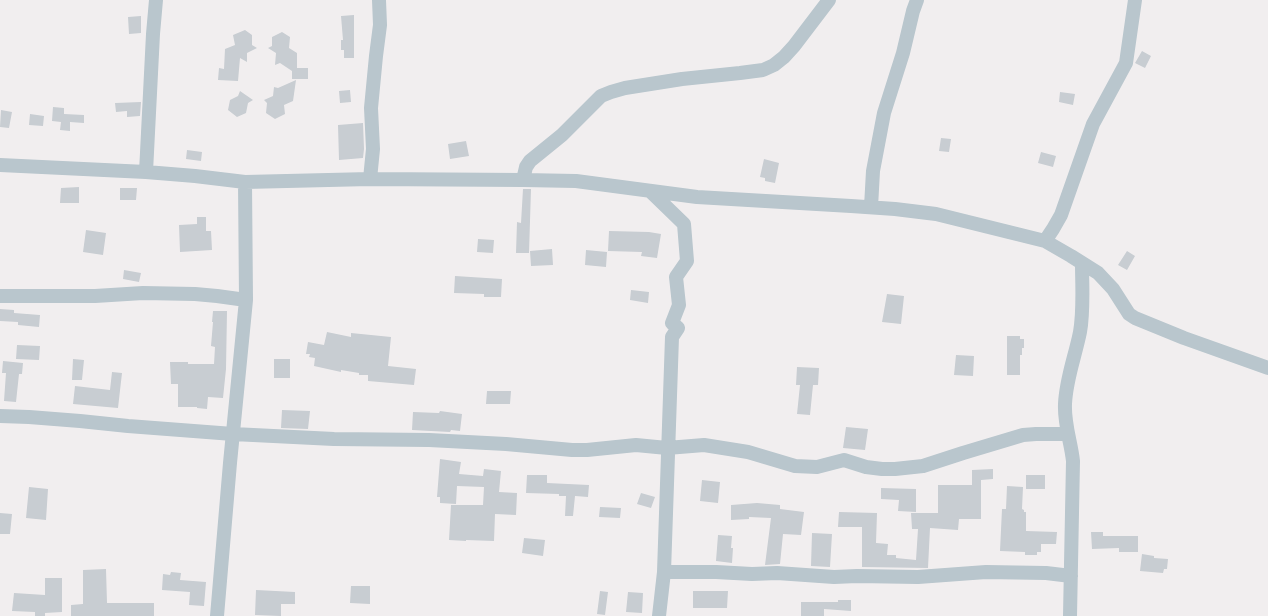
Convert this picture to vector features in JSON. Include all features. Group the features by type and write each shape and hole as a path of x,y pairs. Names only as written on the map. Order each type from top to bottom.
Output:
{"street":[{"path":"146,172 156,0"},
{"path":"370,179 373,149 371,108 380,25 379,0"},
{"path":"523,180 526,167 530,161 562,135 601,96 626,88 682,79 763,70 784,57 829,0"},
{"path":"871,207 873,171 884,113 917,0"},
{"path":"1045,241 1061,215 1093,124 1126,63 1135,0"},
{"path":"0,165 146,172 245,182 370,179 576,181 698,197 871,207 936,214 1045,241 1098,273 1113,289 1129,314 1134,318 1268,368"},
{"path":"218,616 246,300 245,182"},
{"path":"650,191 684,224 687,262 676,277 678,305 672,323 678,328 672,337 664,572 659,616"},
{"path":"1070,616 1073,461 1065,417 1065,403 1069,373 1082,316 1082,263"},
{"path":"0,296 95,296 143,293 202,295 246,300"},
{"path":"0,416 233,434 334,440 428,440 572,450 636,445 667,448 704,445 748,452 795,466 817,467 844,460 866,467 882,469 923,466 1022,435 1068,434"},
{"path":"664,572 777,573 834,578 857,576 918,577 986,572 1046,573 1071,576"}],"building":[{"path":"354,15 354,58 344,58 344,50 341,50 341,40 343,40 341,16"},
{"path":"141,16 141,33 129,34 128,17"},
{"path":"245,30 252,35 252,45 257,48 247,53 247,62 240,58 238,81 218,80 219,68 224,69 225,49 235,45 233,35"},
{"path":"282,32 290,37 289,48 297,53 297,68 308,68 308,79 292,79 292,71 280,63 275,65 276,53 268,48 272,46 272,37"},
{"path":"1142,51 1151,56 1145,68 1135,63"},
{"path":"296,80 293,101 284,105 285,114 275,119 266,113 267,103 264,100 273,96 274,87 278,88"},
{"path":"350,90 351,102 340,103 339,91"},
{"path":"240,91 253,100 248,103 246,113 237,117 228,110 230,100 238,96"},
{"path":"1060,92 1075,94 1073,105 1059,102"},
{"path":"141,102 140,116 127,117 127,111 116,112 115,103"},
{"path":"53,107 64,108 64,114 84,115 84,123 70,122 70,131 60,130 61,122 52,121"},
{"path":"1,110 12,112 9,128 0,127"},
{"path":"30,114 44,116 43,126 29,125"},
{"path":"363,123 363,158 339,160 338,125"},
{"path":"941,138 951,139 949,152 939,151"},
{"path":"466,141 469,156 450,159 448,144"},
{"path":"187,150 202,152 201,161 186,159"},
{"path":"1041,152 1056,156 1053,167 1038,163"},
{"path":"764,159 779,163 775,183 765,181 765,178 760,177"},
{"path":"79,187 79,203 60,203 61,188"},
{"path":"120,188 137,188 136,200 120,200"},
{"path":"523,189 531,189 529,253 516,253 517,222 521,223"},
{"path":"197,217 206,217 206,231 211,231 212,250 180,252 179,225 197,224"},
{"path":"86,230 106,233 103,255 83,252"},
{"path":"609,231 661,234 657,258 641,256 642,252 608,251"},
{"path":"478,239 494,240 493,253 477,252"},
{"path":"552,249 553,265 531,266 530,251"},
{"path":"586,250 607,252 606,267 585,265"},
{"path":"1127,251 1135,256 1127,270 1118,265"},
{"path":"124,270 141,273 139,282 123,279"},
{"path":"455,276 502,279 501,297 484,297 484,294 454,293"},
{"path":"631,290 649,292 648,303 630,300"},
{"path":"887,294 904,296 901,324 882,322"},
{"path":"0,309 14,310 14,313 40,315 39,327 18,325 18,322 0,321"},
{"path":"213,311 227,311 226,369 223,398 208,397 207,409 178,407 178,384 171,384 170,362 214,364 215,347 211,346"},
{"path":"327,332 351,337 351,333 391,337 388,366 416,369 414,385 368,381 368,375 314,366 315,358 309,357 310,354 306,354 308,342 324,345"},
{"path":"1007,336 1020,336 1020,339 1024,339 1024,348 1022,348 1022,355 1020,355 1020,375 1007,375"},
{"path":"17,345 40,346 39,360 16,359"},
{"path":"956,355 974,356 973,376 954,375"},
{"path":"73,359 84,360 82,380 72,380"},
{"path":"274,359 290,359 290,378 274,378"},
{"path":"3,361 23,363 22,374 19,374 16,402 4,401 6,373 2,373"},
{"path":"797,367 819,368 818,385 813,385 810,415 797,414 800,385 796,385"},
{"path":"112,372 122,373 118,408 73,404 75,386 110,390"},
{"path":"487,391 511,391 510,404 486,404"},
{"path":"282,410 310,411 308,429 281,428"},
{"path":"440,411 462,414 460,431 412,430 413,412 439,413"},
{"path":"846,427 868,429 865,450 843,448"},
{"path":"440,459 461,462 459,474 483,476 484,469 501,471 499,492 517,493 516,515 495,514 494,541 449,540 451,505 483,505 484,487 457,486 456,504 440,503 440,497 437,497"},
{"path":"993,469 993,479 981,480 981,519 959,519 958,530 930,528 928,568 862,567 862,527 838,527 839,512 877,513 876,543 888,544 887,555 896,555 896,558 916,560 918,529 912,529 911,513 938,513 938,485 972,485 972,470"},
{"path":"527,475 547,475 547,483 589,485 588,497 575,496 573,516 565,516 566,496 526,493"},
{"path":"1026,475 1045,475 1045,489 1026,489"},
{"path":"702,480 720,482 718,503 700,501"},
{"path":"1007,486 1023,487 1022,509 1026,512 1026,531 1057,532 1056,544 1041,544 1041,552 1037,552 1037,555 1025,555 1025,552 1000,551 1002,509 1006,509"},
{"path":"29,487 48,489 46,520 26,518"},
{"path":"881,488 916,489 916,512 898,511 899,500 881,499"},
{"path":"641,493 655,497 651,508 637,504"},
{"path":"757,503 780,505 780,509 804,512 801,535 783,534 780,564 765,565 771,518 749,517 749,519 731,520 731,505"},
{"path":"600,507 621,508 620,518 599,517"},
{"path":"0,513 12,514 10,534 0,534"},
{"path":"1091,532 1103,532 1103,536 1138,536 1138,552 1119,552 1119,548 1092,549"},
{"path":"812,533 832,534 830,567 811,566"},
{"path":"718,535 732,536 732,563 716,561"},
{"path":"524,538 545,540 543,556 522,553"},
{"path":"1142,554 1154,556 1154,558 1168,559 1167,569 1164,569 1163,573 1140,571"},
{"path":"106,569 107,603 154,603 154,616 71,616 71,605 83,604 83,570"},
{"path":"171,572 181,573 180,580 206,582 204,606 189,605 190,592 162,590 163,574 170,575"},
{"path":"45,578 62,578 62,612 45,613 45,616 35,616 35,612 12,611 14,593 45,595"},
{"path":"351,586 370,586 370,604 350,603"},
{"path":"256,590 295,592 295,604 281,604 281,616 255,615"},
{"path":"600,591 608,592 605,615 597,614"},
{"path":"693,591 728,591 727,608 693,608"},
{"path":"628,592 643,593 642,613 626,612"},
{"path":"838,600 851,600 851,611 824,609 824,616 801,616 801,602 838,602"}]}
